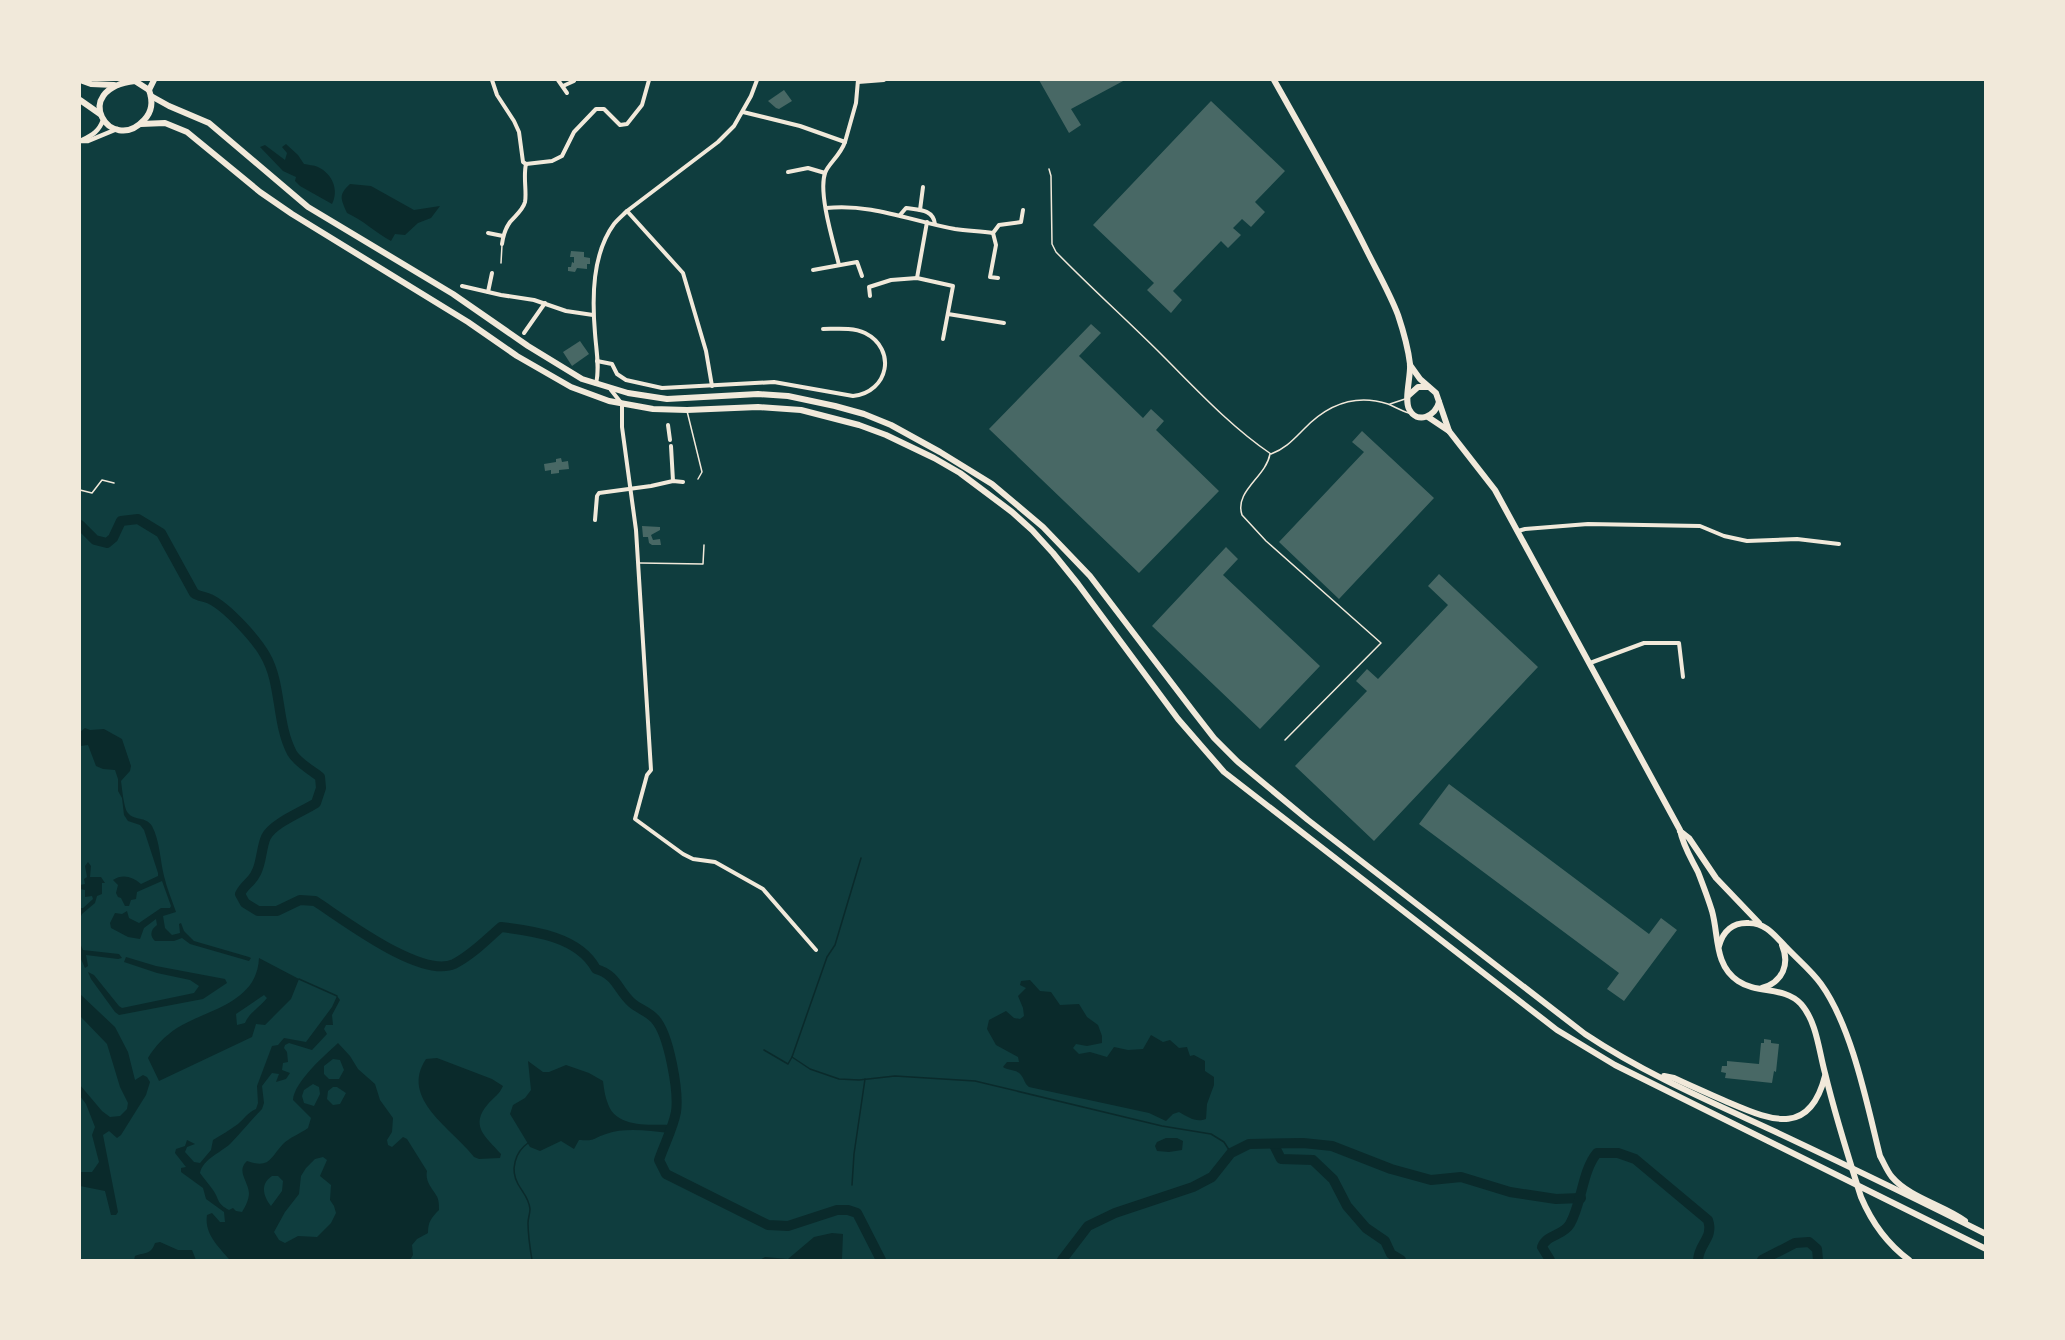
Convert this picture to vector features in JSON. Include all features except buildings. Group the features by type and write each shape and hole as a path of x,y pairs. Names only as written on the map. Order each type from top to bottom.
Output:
{"main road":[{"path":"80,80 91,84 114,85 124,81 135,81 169,106 209,123 308,207 444,289 570,373 611,389 666,399 743,394 804,399 864,414 891,425 940,452 992,484 1043,527 1090,576 1214,738 1255,778 1585,1034 1619,1056 1652,1073 1986,1234"},
{"path":"141,124 151,110 150,93 154,80"},
{"path":"1274,80 1354,224 1395,308 1404,333 1410,365 1409,409 1413,414 1428,417 1449,432 1495,490 1680,830 1682,842 1707,895 1722,964 1740,983 1750,988 1780,993 1802,1005 1815,1034 1848,1157 1869,1215 1887,1241 1909,1260"},
{"path":"101,117 102,98 114,85"},
{"path":"80,100 117,129 127,130 141,124 165,123 179,128 260,192 284,208 468,322 517,356 571,387 598,398 652,409 758,407 801,410 859,425 886,435 960,473 1012,512 1053,553 1178,719 1224,772 1557,1030 1615,1065 1986,1249"},
{"path":"1410,365 1420,379 1436,393 1449,432"},
{"path":"1408,397 1418,387 1428,387"},
{"path":"1428,417 1436,411 1439,402"},
{"path":"1680,830 1689,838 1716,878 1820,983 1845,1029 1880,1156 1893,1178 1908,1190 1958,1216 1974,1228"},
{"path":"1718,949 1723,935 1735,925 1747,922 1762,926"},
{"path":"1759,989 1771,985 1785,970 1786,957 1780,942"},
{"path":"1652,1073 1674,1078 1758,1115 1779,1119 1793,1118 1810,1109 1817,1101 1825,1075"}],"street":[{"path":"492,80 497,95 519,132 521,158 526,164"},
{"path":"558,80 567,93"},
{"path":"526,164 552,161 562,156 574,132 596,109 604,109 620,125 627,124 642,105 649,80"},
{"path":"596,384 597,361 592,295 601,253 614,224 627,211 718,142 734,126 757,80"},
{"path":"839,265 826,208 825,173 842,151 856,103 858,81 884,80"},
{"path":"563,86 574,81"},
{"path":"743,112 800,126 845,142"},
{"path":"80,141 93,135 100,128 101,117"},
{"path":"80,141 88,141 117,129"},
{"path":"502,244 509,224 525,201 526,164"},
{"path":"788,172 808,168 825,173"},
{"path":"920,210 923,187"},
{"path":"826,208 856,207 957,229 993,233"},
{"path":"900,215 906,208 920,210 931,213 934,216 934,224"},
{"path":"993,233 999,225 1020,222 1023,210"},
{"path":"627,211 683,273 699,322 712,386"},
{"path":"917,278 927,222"},
{"path":"993,233 996,245 990,277 998,278"},
{"path":"488,234 503,236"},
{"path":"813,270 857,262 862,276"},
{"path":"488,292 492,273"},
{"path":"870,296 869,287 891,280 917,278 952,286 944,339"},
{"path":"462,286 545,303 566,311 593,315"},
{"path":"524,333 545,303"},
{"path":"948,314 1004,323"},
{"path":"597,361 612,364 617,374 626,380 647,386 674,389 774,382 853,396 863,394 875,387 880,380 884,364 884,353 878,343 860,331 823,329"},
{"path":"611,389 622,404 622,427 639,563 651,770 647,775 635,819 683,854 693,859 715,862 763,889 816,950"},
{"path":"668,425 670,440"},
{"path":"670,446 673,481"},
{"path":"595,520 599,493 673,481 683,482"},
{"path":"1518,531 1588,524 1700,526 1724,536 1747,540 1797,539 1839,544"},
{"path":"1590,663 1644,643 1679,644 1683,677"}],"lane":[{"path":"1049,170 1052,244 1056,252 1240,430 1270,454"},
{"path":"501,263 502,244"},
{"path":"1389,405 1408,397"},
{"path":"1286,740 1381,643 1290,564 1242,516 1240,512 1243,497 1264,470 1270,454 1288,446 1318,415 1330,408 1357,400 1389,405 1413,414"},
{"path":"687,410 702,472 698,479"},
{"path":"639,563 703,564 704,544"}],"path":[{"path":"80,490 92,493 102,480 114,483"}],"water":[{"path":"286,144 304,164 318,167 328,174 335,188 332,204 300,186 295,181 296,177 283,171 260,147 265,145 285,160 287,153 282,147"},
{"path":"350,184 371,186 414,210 440,206 431,218 418,223 405,235 395,234 391,241 347,213 342,194"},
{"path":"85,728 104,729 122,739 131,766 130,771 121,781 125,807 133,817 147,821 155,832 165,881 176,912 163,916 165,928 172,935 180,933 179,924 181,923 184,931 194,941 249,957 251,958 249,961 190,944 182,938 174,941 155,941 151,933 157,925 156,919 144,928 140,939 128,937 111,928 110,923 115,913 122,914 127,911 129,918 139,923 161,908 171,906 162,881 137,892 136,899 131,900 129,906 125,906 116,893 118,885 113,880 116,878 127,877 141,884 158,876 158,873 144,830 140,825 128,821 124,815 115,770 96,766 88,745 80,746 80,732"},
{"path":"88,862 91,866 90,877 101,877 105,883 102,883 102,894 97,896 95,903 80,918 80,908 93,899 92,896 85,897 85,890 80,889 80,885 85,884 84,879 87,877 85,866"},
{"path":"80,943 83,950 119,954 122,958 86,955 88,966 85,968 80,957"},
{"path":"126,957 156,966 225,979 227,983 203,999 119,1015 88,972 94,975 122,1008 194,993 199,986 190,980 157,973 124,962"},
{"path":"259,958 299,979 291,999 265,1025 256,1024 252,1037 159,1081 148,1058 157,1045 177,1028 229,1003 240,995 250,985 256,973","holes":["264,995 267,998 245,1023 237,1025 236,1014"]},
{"path":"1030,980 1040,991 1051,992 1060,1005 1079,1004 1087,1017 1098,1025 1102,1043 1087,1046 1076,1044 1073,1048 1079,1054 1090,1052 1107,1057 1114,1047 1128,1050 1143,1049 1151,1035 1163,1042 1170,1040 1179,1048 1187,1047 1190,1056 1194,1055 1205,1061 1205,1071 1214,1077 1214,1085 1207,1104 1206,1119 1195,1120 1179,1112 1166,1121 1149,1113 1029,1087 1019,1073 1003,1067 1007,1062 1019,1062 1018,1057 996,1045 987,1029 989,1020 1006,1011 1014,1018 1020,1019 1024,1016 1018,996 1026,988 1020,985 1021,981"},
{"path":"80,994 115,1027 128,1052 135,1080 143,1075 150,1082 146,1095 121,1135 117,1138 109,1131 103,1135 118,1212 116,1215 111,1215 105,1191 80,1186 80,1172 92,1172 99,1162 92,1135 95,1127 86,1104 80,1096 80,1085 110,1117 120,1116 127,1109 128,1103 120,1087 107,1044 80,1016"},
{"path":"337,996 340,1000 332,1015 333,1025 326,1025 324,1029 327,1034 312,1050 289,1043 285,1045 288,1062 283,1063 282,1070 290,1073 286,1079 276,1082 279,1074 272,1073 262,1086 264,1103 262,1109 230,1144 208,1160 200,1173 222,1205 229,1210 233,1208 242,1212 248,1201 249,1193 243,1172 244,1165 247,1161 260,1164 269,1161 286,1142 308,1128 311,1118 293,1100 295,1093 311,1069 338,1043 358,1069 375,1084 380,1100 393,1118 392,1132 387,1140 388,1145 392,1147 403,1137 407,1139 427,1171 428,1181 438,1198 439,1210 430,1220 428,1233 412,1245 413,1255 410,1260 230,1260 213,1240 207,1222 207,1215 212,1213 220,1222 225,1222 224,1212 206,1199 203,1188 181,1172 181,1168 186,1167 175,1153 176,1149 185,1146 187,1140 195,1144 187,1147 185,1152 194,1162 200,1163 211,1150 213,1140 256,1109 257,1086 272,1046 278,1045 284,1038 306,1042 332,1007","holes":["333,1059 340,1060 344,1070 339,1079 329,1079 324,1074 324,1066","313,1084 319,1087 320,1094 314,1106 304,1103 302,1096 304,1090","337,1087 346,1093 340,1104 333,1105 327,1099 328,1091","323,1157 327,1160 320,1176 331,1185 330,1200 336,1213 331,1223 317,1237 298,1236 285,1243 279,1240 274,1232 285,1212 299,1194 301,1176 315,1159","272,1176 278,1176 283,1181 282,1191 271,1206 264,1190"]},
{"path":"437,1058 492,1079 503,1086 482,1112 480,1119 485,1137 501,1154 500,1158 479,1159 474,1157 442,1124 424,1100 419,1087 419,1074 426,1059"},
{"path":"528,1061 543,1072 566,1065 589,1073 603,1081 608,1104 619,1118 635,1124 671,1125 669,1133 621,1131 591,1140 579,1140 574,1149 561,1141 540,1151 530,1147 510,1114 513,1105 525,1098 531,1090"},
{"path":"1166,1138 1177,1138 1183,1141 1182,1150 1157,1151 1155,1146 1157,1142"},
{"path":"832,1233 843,1234 842,1259 760,1260 765,1257 788,1259 814,1237"},
{"path":"160,1242 178,1250 192,1250 196,1260 134,1260 135,1256 150,1251 155,1243"}],"waterway":[{"path":"80,525 95,540 107,543 113,538 121,521 138,519 161,533 194,593 217,603 248,632 261,648 274,678 283,729 292,753 320,777 321,788 316,803 281,822 266,837 258,869 240,894 245,903 258,911 277,911 300,900 315,901 383,945 422,963 440,966 454,964 461,960 501,927 541,934 567,943 588,958 596,969 609,975 632,1003 653,1017 665,1037 672,1064 677,1103 673,1124 659,1160 666,1174 768,1225 788,1226 837,1210 857,1213 881,1260"},
{"path":"792,1057 827,957 835,945 861,858"},
{"path":"299,979 337,996"},
{"path":"764,1050 788,1064 792,1057 810,1069 839,1079 859,1080 895,1076 975,1081 1162,1126 1211,1134 1224,1142 1231,1153"},
{"path":"852,1185 865,1079"},
{"path":"528,1143 517,1156 514,1173 529,1205 528,1228 532,1260"},
{"path":"1062,1260 1088,1226 1115,1213 1193,1187 1212,1177 1231,1153 1249,1144 1303,1143 1332,1146 1391,1169 1431,1180 1461,1177 1510,1192 1556,1199 1581,1198"},
{"path":"1274,1145 1281,1159 1313,1160 1333,1179 1347,1206 1366,1228 1385,1241 1391,1254 1401,1260"},
{"path":"1550,1260 1542,1247 1544,1243 1570,1224 1588,1169 1597,1153 1618,1153 1635,1159 1708,1220 1708,1236 1698,1260"},
{"path":"1762,1260 1795,1243 1809,1242 1817,1249 1818,1260"}]}
